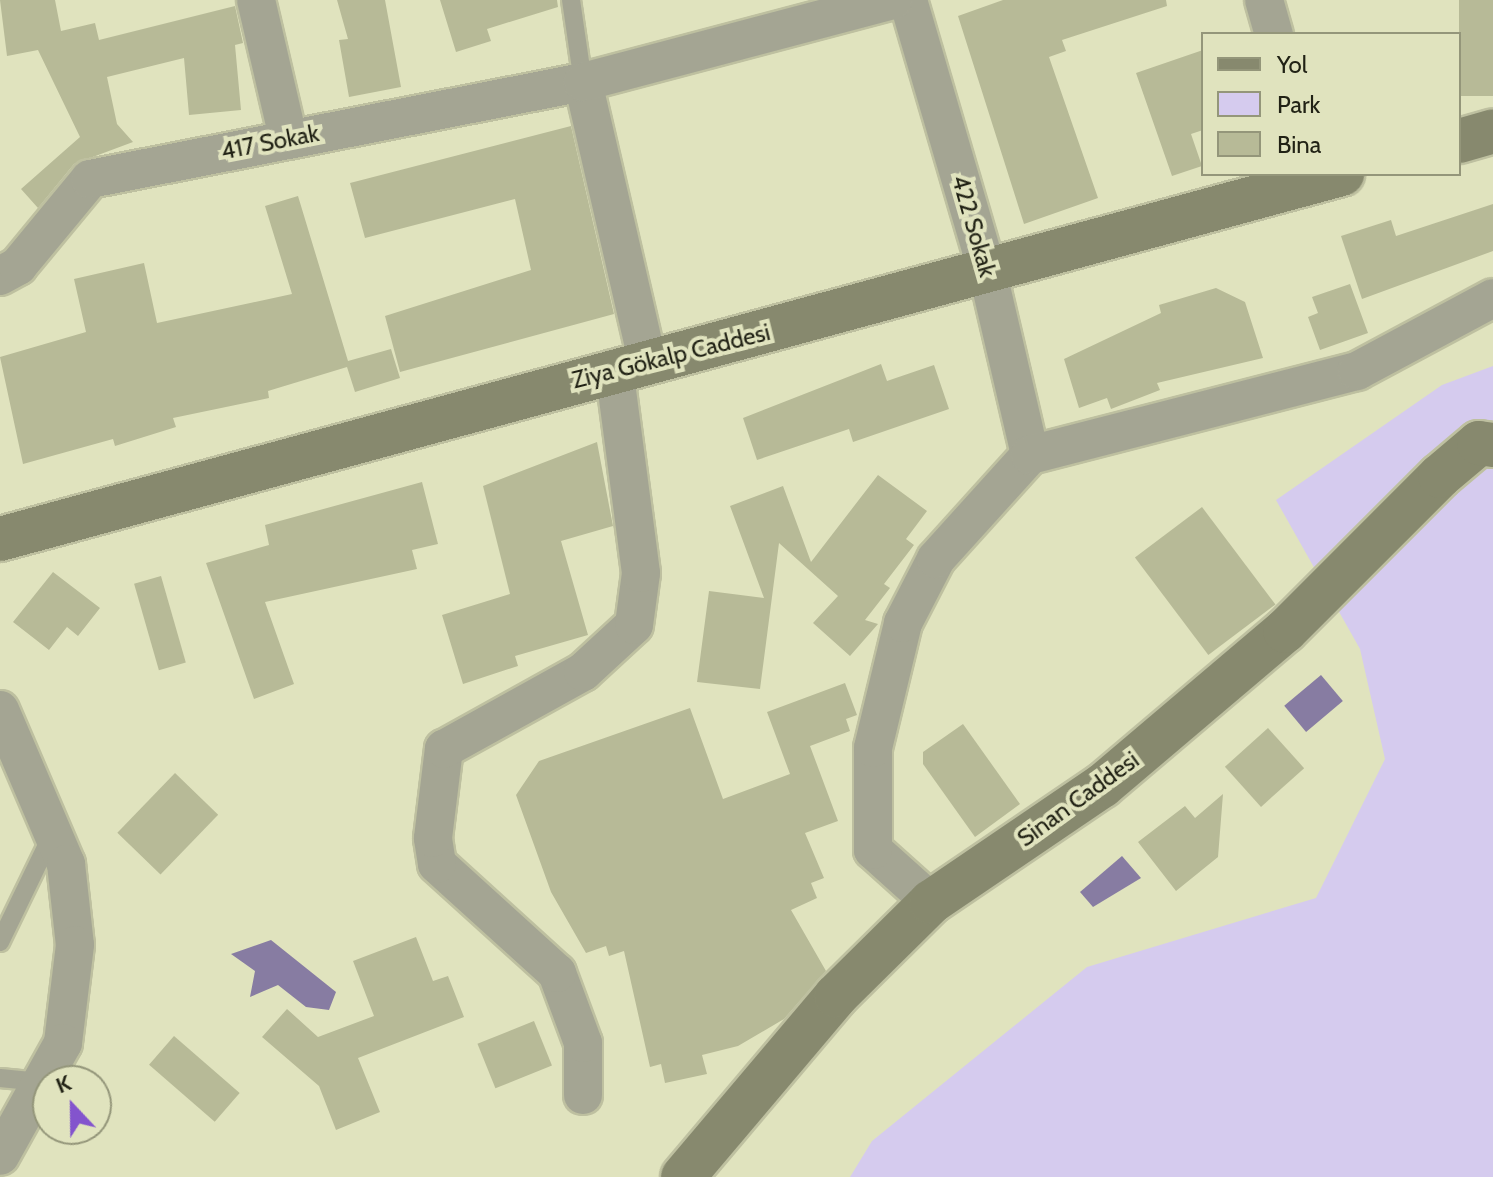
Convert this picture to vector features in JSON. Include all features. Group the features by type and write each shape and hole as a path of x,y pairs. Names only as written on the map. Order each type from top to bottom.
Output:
{"street":[{"path":"256,0 288,138"},
{"name":"417 Sokak","path":"0,276 18,266 90,179 583,82 893,0"},
{"name":"422 Sokak","path":"908,0 988,274 1030,455"},
{"path":"1264,0 1273,32"},
{"path":"583,82 631,365 641,573 634,625 583,672 444,749 433,838 437,864 557,973 583,1043 583,1095"},
{"path":"1461,140 1493,131"},
{"name":"Ziya Gökalp Caddesi","path":"0,539 631,365 988,274 1323,177"},
{"path":"931,902 873,850 873,748 903,623 936,559 1030,455 1357,371 1493,298"},
{"name":"Sinan Caddesi","path":"683,1177 836,996 931,902 1102,786 1285,631 1440,476 1479,443 1493,445"},
{"path":"0,710 66,864 75,945 63,1043 51,1065"},
{"path":"0,1156 32,1098"}],"lane":[{"path":"571,0 583,82"},
{"path":"0,942 53,833"},
{"path":"0,1078 32,1081"}],"green space":[{"path":"1493,366 1493,1177 850,1177 872,1141 1087,967 1316,898 1385,759 1360,649 1276,500 1442,385"}],"shaded area":[{"path":"1321,675 1343,701 1306,732 1284,706"},
{"path":"1122,856 1141,878 1093,907 1080,892"},
{"path":"271,940 336,992 329,1010 306,1007 278,985 250,997 255,971 231,954"}],"building":[{"path":"0,0 55,0 61,31 95,23 99,40 235,6 243,43 235,45 241,110 189,115 184,58 107,77 117,124 133,142 74,164 38,208 21,189 80,137 38,50 7,56"},
{"path":"337,0 385,0 401,87 349,97 339,40 348,39"},
{"path":"440,0 557,0 558,7 487,29 491,41 456,52"},
{"path":"1003,0 1166,0 1167,6 1062,40 1066,51 1049,57 1098,198 1024,224 958,16"},
{"path":"1459,0 1493,0 1493,96 1461,96"},
{"path":"1201,51 1201,131 1191,134 1201,166 1172,176 1136,73"},
{"path":"571,126 614,314 400,372 385,316 531,270 515,199 365,238 350,183"},
{"path":"298,196 348,361 391,349 400,378 355,392 347,367 268,391 269,398 173,418 176,427 115,446 113,439 23,464 0,357 86,332 74,279 144,263 157,323 292,294 265,206"},
{"path":"1493,204 1493,251 1362,299 1341,236 1391,220 1396,236"},
{"path":"1350,284 1368,333 1320,350 1308,317 1318,313 1312,297"},
{"path":"1216,288 1245,302 1263,358 1157,383 1160,390 1111,409 1107,398 1079,408 1064,359 1161,313 1159,305"},
{"path":"881,364 887,381 934,365 949,409 853,442 849,429 757,460 743,418"},
{"path":"597,442 613,526 561,541 588,635 515,656 518,666 463,684 442,615 510,594 483,486"},
{"path":"878,475 927,511 906,539 914,545 884,584 890,588 865,620 878,624 850,656 813,623 838,596 779,543 760,689 697,682 709,591 764,598 730,506 783,486 811,562"},
{"path":"422,482 438,544 412,550 417,569 265,602 294,684 254,699 206,563 269,545 265,525"},
{"path":"1202,507 1275,604 1208,655 1135,558"},
{"path":"53,572 100,608 78,636 67,627 49,650 13,622"},
{"path":"161,576 186,663 159,670 134,584"},
{"path":"845,683 857,715 846,719 850,731 810,746 838,821 805,833 824,878 811,883 817,898 791,910 826,971 784,1019 738,1046 702,1055 707,1074 665,1083 661,1064 650,1067 624,951 609,956 606,946 586,953 551,892 516,795 539,761 690,708 723,799 790,774 767,712"},
{"path":"963,724 1020,804 975,837 923,764 923,752"},
{"path":"1268,728 1304,768 1261,807 1225,767"},
{"path":"175,773 218,815 161,874 117,833"},
{"path":"1223,794 1218,857 1176,891 1138,842 1185,806 1195,818"},
{"path":"416,937 433,981 448,976 464,1017 358,1058 380,1112 336,1130 319,1086 262,1037 287,1009 318,1037 374,1016 353,961"},
{"path":"534,1021 552,1066 495,1088 477,1044"},
{"path":"174,1036 240,1093 215,1122 149,1065"}]}
